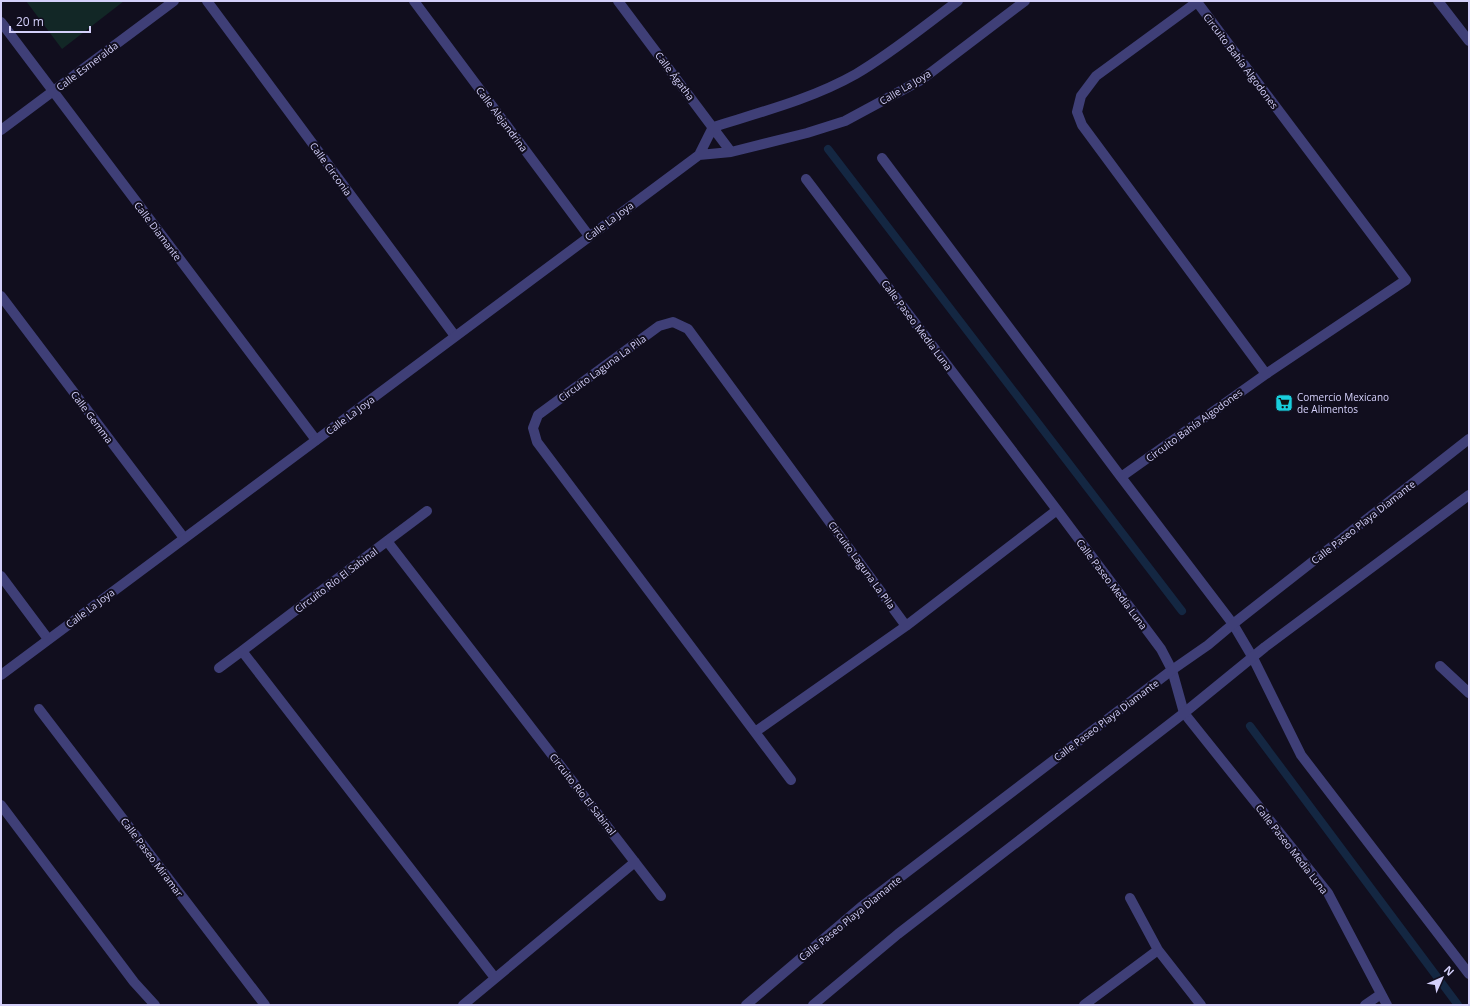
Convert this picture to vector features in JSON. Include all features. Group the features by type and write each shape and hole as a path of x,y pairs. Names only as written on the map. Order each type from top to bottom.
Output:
{"street":[{"name":"Calle Esmeralda","path":"1,130 174,1"},
{"name":"Calle Circonia","path":"207,1 455,336"},
{"name":"Calle Alejandrina","path":"414,1 589,236"},
{"name":"Calle Ágatha","path":"618,1 713,127 730,152"},
{"path":"713,127 821,92 856,74 958,1"},
{"name":"Calle La Joya","path":"699,155 730,152 807,133 845,120 920,80 1025,1"},
{"path":"1438,1 1469,41"},
{"name":"Circuito Bahía Algodones","path":"1121,477 1266,374 1406,280 1197,2 1096,76 1081,96 1077,112 1082,125 1266,374"},
{"name":"Calle Diamante","path":"1,22 316,440"},
{"name":"Calle La Joya","path":"1,675 699,155 713,127"},
{"path":"882,158 1233,624 1253,658 1301,755 1469,974"},
{"name":"Calle Paseo Media Luna","path":"806,179 1058,510 1161,649 1172,670 1184,713 1328,893 1380,994 1388,1005"},
{"name":"Calle Gemma","path":"1,296 184,538"},
{"name":"Circuito Laguna La Pila","path":"791,780 537,442 532,428 538,415 659,326 673,322 688,329 906,626"},
{"name":"Calle Paseo Playa Diamante","path":"746,1005 861,907 1172,670 1208,645 1469,439"},
{"path":"813,1005 898,934 1184,713 1265,647 1469,495"},
{"path":"755,732 906,626 1058,510"},
{"path":"387,541 427,511"},
{"name":"Circuito Río El Sabinal","path":"218,668 387,541 661,896"},
{"path":"1,576 48,639"},
{"path":"242,651 496,978"},
{"path":"1440,666 1469,693"},
{"name":"Calle Paseo Miramar","path":"39,709 265,1005"},
{"path":"1,805 134,982 155,1005"},
{"path":"463,1005 635,862"},
{"path":"1130,898 1158,950 1201,1005"},
{"path":"1084,1005 1158,950"},
{"path":"1365,1005 1380,994"}],"green space":[{"path":"26,1 124,1 62,49"}],"waterway":[{"path":"828,149 1182,611"},
{"path":"1250,726 1458,1005"}],"place":[{"name":"Comercio Mexicano de Alimentos","path":"1284,403"}]}
